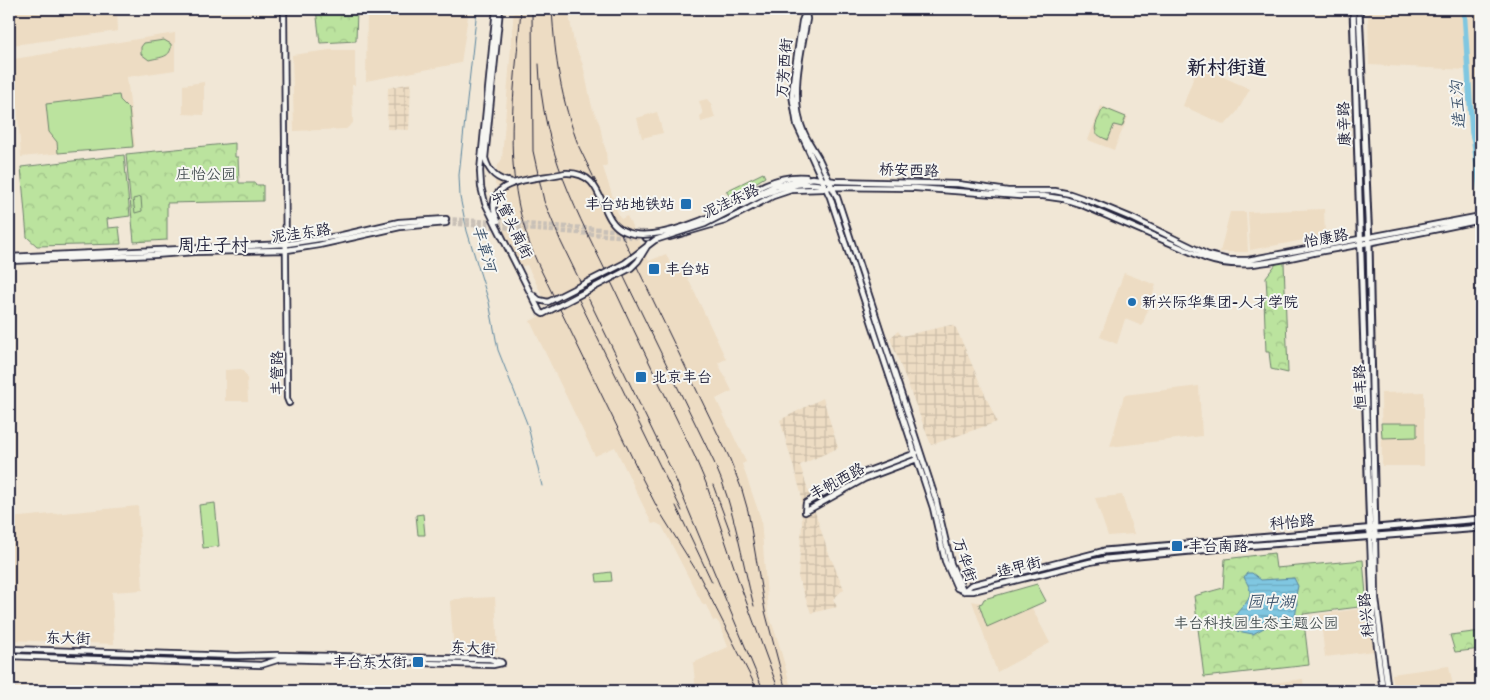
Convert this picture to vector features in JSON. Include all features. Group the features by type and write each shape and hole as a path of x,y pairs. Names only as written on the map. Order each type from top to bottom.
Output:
{"main road":[{"name":"丰管路","path":"285,9 288,250 289,403 287,398 288,250"},
{"name":"东管头南街","path":"496,9 480,180 485,203 504,237 540,312 542,314 632,268 649,243"},
{"name":"东管头南街","path":"500,9 485,158 491,174 504,181 513,182"},
{"name":"康辛路","path":"1352,9 1360,241"},
{"name":"康辛路","path":"1359,9 1368,240"},
{"name":"万芳西街","path":"822,179 799,132 793,106 794,75 802,21 806,11 808,19 798,87 799,118 829,180"},
{"path":"504,237 494,212 493,203 498,192 513,182 565,173 580,174 593,183 617,227 624,231 643,234"},
{"name":"泥洼东路","path":"643,234 664,232 709,219 751,192 777,180 796,176 812,178"},
{"name":"桥安西路","path":"643,234 656,234 701,221 720,214 776,185 812,178 958,184 1008,191 1055,191 1070,194 1118,212 1178,245"},
{"name":"万华街","path":"822,179 837,198 918,456 939,511 951,564 964,591"},
{"name":"万华街","path":"829,180 829,187"},
{"name":"桥安西路","path":"745,202 787,186 815,185 829,187 924,188 1051,197 1080,204 1178,245"},
{"name":"泥洼东路","path":"643,234 672,237 725,221 773,196 791,190 823,189 829,187"},
{"path":"529,288 533,296 548,302 625,263 649,243 661,237 705,224 745,202"},
{"name":"怡康路","path":"1368,240 1481,216"},
{"name":"怡康路","path":"1178,245 1218,258 1238,261 1481,220"},
{"name":"泥洼东路","path":"446,221 400,227 288,250 9,259 287,244 338,236 399,222 446,221"},
{"name":"恒丰路","path":"1368,240 1372,528"},
{"name":"恒丰路","path":"1360,241 1373,536"},
{"name":"丰帆西路","path":"918,456 864,479 805,512 806,503 852,477 918,456"},
{"name":"科怡路","path":"1104,551 1481,519"},
{"name":"科怡路","path":"1106,559 1481,528"},
{"name":"科兴路","path":"1373,536 1373,616 1383,691"},
{"name":"科兴路","path":"1373,536 1376,599 1388,691"},
{"name":"造甲街","path":"964,591 971,585 1104,551"},
{"name":"造甲街","path":"964,591 973,591 1106,559"},
{"name":"东大街","path":"9,649 261,656 490,659 502,663 493,665 424,664 280,659 263,664 9,656"},
{"path":"261,656 264,659 263,664"}],"shaded area":[{"path":"10,9 117,9 118,31 13,45"},
{"path":"367,9 469,9 461,63 366,81"},
{"name":"丰台站","path":"514,9 568,9 574,43 583,65 592,107 600,125 606,150 607,165 603,167 614,205 621,219 627,216 649,261 666,254 674,271 683,268 726,359 718,363 732,391 716,399 746,462 742,464 761,519 768,612 792,691 696,691 693,663 728,647 719,623 716,620 713,621 706,605 703,605 662,526 656,523 652,524 615,447 595,456 530,321 550,311 527,265 520,267 504,232 503,203 498,197 498,186 495,185 497,167 502,159"},
{"path":"1368,9 1463,9 1467,70 1369,65"},
{"path":"1465,9 1481,9 1481,185 1477,141 1474,134"},
{"path":"175,33 175,70 127,77 135,146 21,157 14,59"},
{"path":"330,50 355,50 355,85 352,85 353,123 346,129 294,131 292,55"},
{"path":"1197,68 1212,72 1250,89 1237,112 1225,125 1183,106"},
{"path":"204,82 204,115 183,114 183,85"},
{"path":"411,83 409,130 387,129 388,88"},
{"path":"707,99 711,104 715,118 701,122 700,116 703,114 699,101"},
{"path":"1101,106 1128,117 1114,150 1088,140"},
{"path":"657,112 663,133 642,138 637,118"},
{"path":"1324,209 1325,236 1250,250 1248,212"},
{"path":"1230,212 1246,212 1248,252 1220,252"},
{"path":"1481,225 1481,317 1475,313 1474,226"},
{"name":"新兴际华集团-人才学院","path":"1124,273 1156,285 1142,326 1125,319 1117,344 1100,337"},
{"path":"951,325 956,328 997,422 931,445 890,338 898,331 902,336"},
{"path":"241,369 247,376 248,401 225,401 225,370"},
{"path":"9,385 14,385 14,407 9,407"},
{"path":"1199,386 1202,436 1110,447 1124,395"},
{"path":"1424,392 1424,466 1382,466 1381,393"},
{"path":"823,398 838,448 800,465 827,549 844,589 833,599 837,607 811,613 798,577 802,525 801,493 780,420"},
{"path":"1122,495 1134,534 1108,536 1095,498"},
{"path":"138,506 143,590 112,592 114,644 9,640 9,518"},
{"path":"1037,584 1046,601 1032,608 1050,643 997,672 972,601 982,603 984,599"},
{"path":"495,597 498,651 454,653 450,601"},
{"path":"1367,608 1374,651 1325,657 1320,614"},
{"path":"1449,666 1454,691 1394,691 1392,674"},
{"path":"1303,679 1304,691 1273,691 1272,683"}],"green space":[{"path":"316,9 357,9 356,41 320,43"},
{"path":"164,40 171,44 170,52 167,54 149,60 141,54 141,47 144,43"},
{"path":"119,95 120,100 129,109 133,147 58,153 57,142 49,132 46,104"},
{"path":"1104,108 1126,117 1122,127 1114,125 1108,140 1098,135 1095,130 1096,123"},
{"name":"庄怡公园","path":"235,143 235,157 238,157 239,183 263,185 263,201 167,203 167,240 134,242 126,154"},
{"path":"124,155 130,216 107,219 108,228 119,227 121,244 37,246 27,237 21,167"},
{"path":"763,173 765,177 731,198 726,191"},
{"path":"141,197 142,211 135,213 133,199"},
{"path":"1284,262 1288,373 1271,369 1269,352 1266,352 1264,300 1267,294 1266,277 1276,264"},
{"path":"1381,423 1417,423 1417,437 1382,438"},
{"path":"215,503 219,546 203,548 199,505"},
{"path":"423,514 425,535 418,535 416,515"},
{"name":"丰台科技园生态主题公园","path":"1274,553 1276,568 1363,560 1367,606 1303,614 1309,665 1204,677 1194,596 1223,588 1225,559"},
{"path":"611,572 612,581 597,582 596,574"},
{"path":"1037,584 1046,601 987,627 979,604 984,599"},
{"path":"1481,631 1481,649 1455,652 1450,635"}],"water":[{"name":"园中湖","path":"1247,573 1252,573 1261,580 1294,578 1298,586 1294,624 1291,626 1283,625 1280,622 1278,624 1271,624 1253,634 1237,631 1234,624 1235,619 1247,602 1250,592 1244,577"}],"waterway":[{"name":"丰草河","path":"477,9 459,175 460,197 467,231 489,302 498,350 528,426 542,486"},
{"name":"造玉沟","path":"1464,9 1472,133 1481,198"}],"tunnel":[{"path":"446,219 644,232"},
{"path":"446,223 646,238"}],"railway":[{"path":"521,9 512,137 517,199 525,230 537,262 643,480 658,509 699,575 758,691"},
{"path":"532,9 533,151 544,201 561,242 673,473 762,687"},
{"path":"552,9 555,45 563,96 579,147 729,457 742,490 748,511 765,611 786,691"},
{"path":"539,64 547,125 554,153 564,180 587,233 706,483 739,582 779,691"},
{"path":"623,275 721,479 732,515 754,606"},
{"path":"578,298 682,511"},
{"path":"713,485 731,534"},
{"path":"676,506 712,582"}],"place":[{"name":"丰台站地铁站","path":"686,204"},
{"name":"丰台站","path":"654,269"},
{"name":"新兴际华集团-人才学院","path":"1132,302"},
{"name":"北京丰台","path":"641,377"},
{"name":"丰台南路","path":"1177,546"},
{"name":"丰台东大街","path":"418,662"}],"district":[{"name":"新村街道","path":"1227,67"},
{"name":"周庄子村","path":"213,245"}]}
